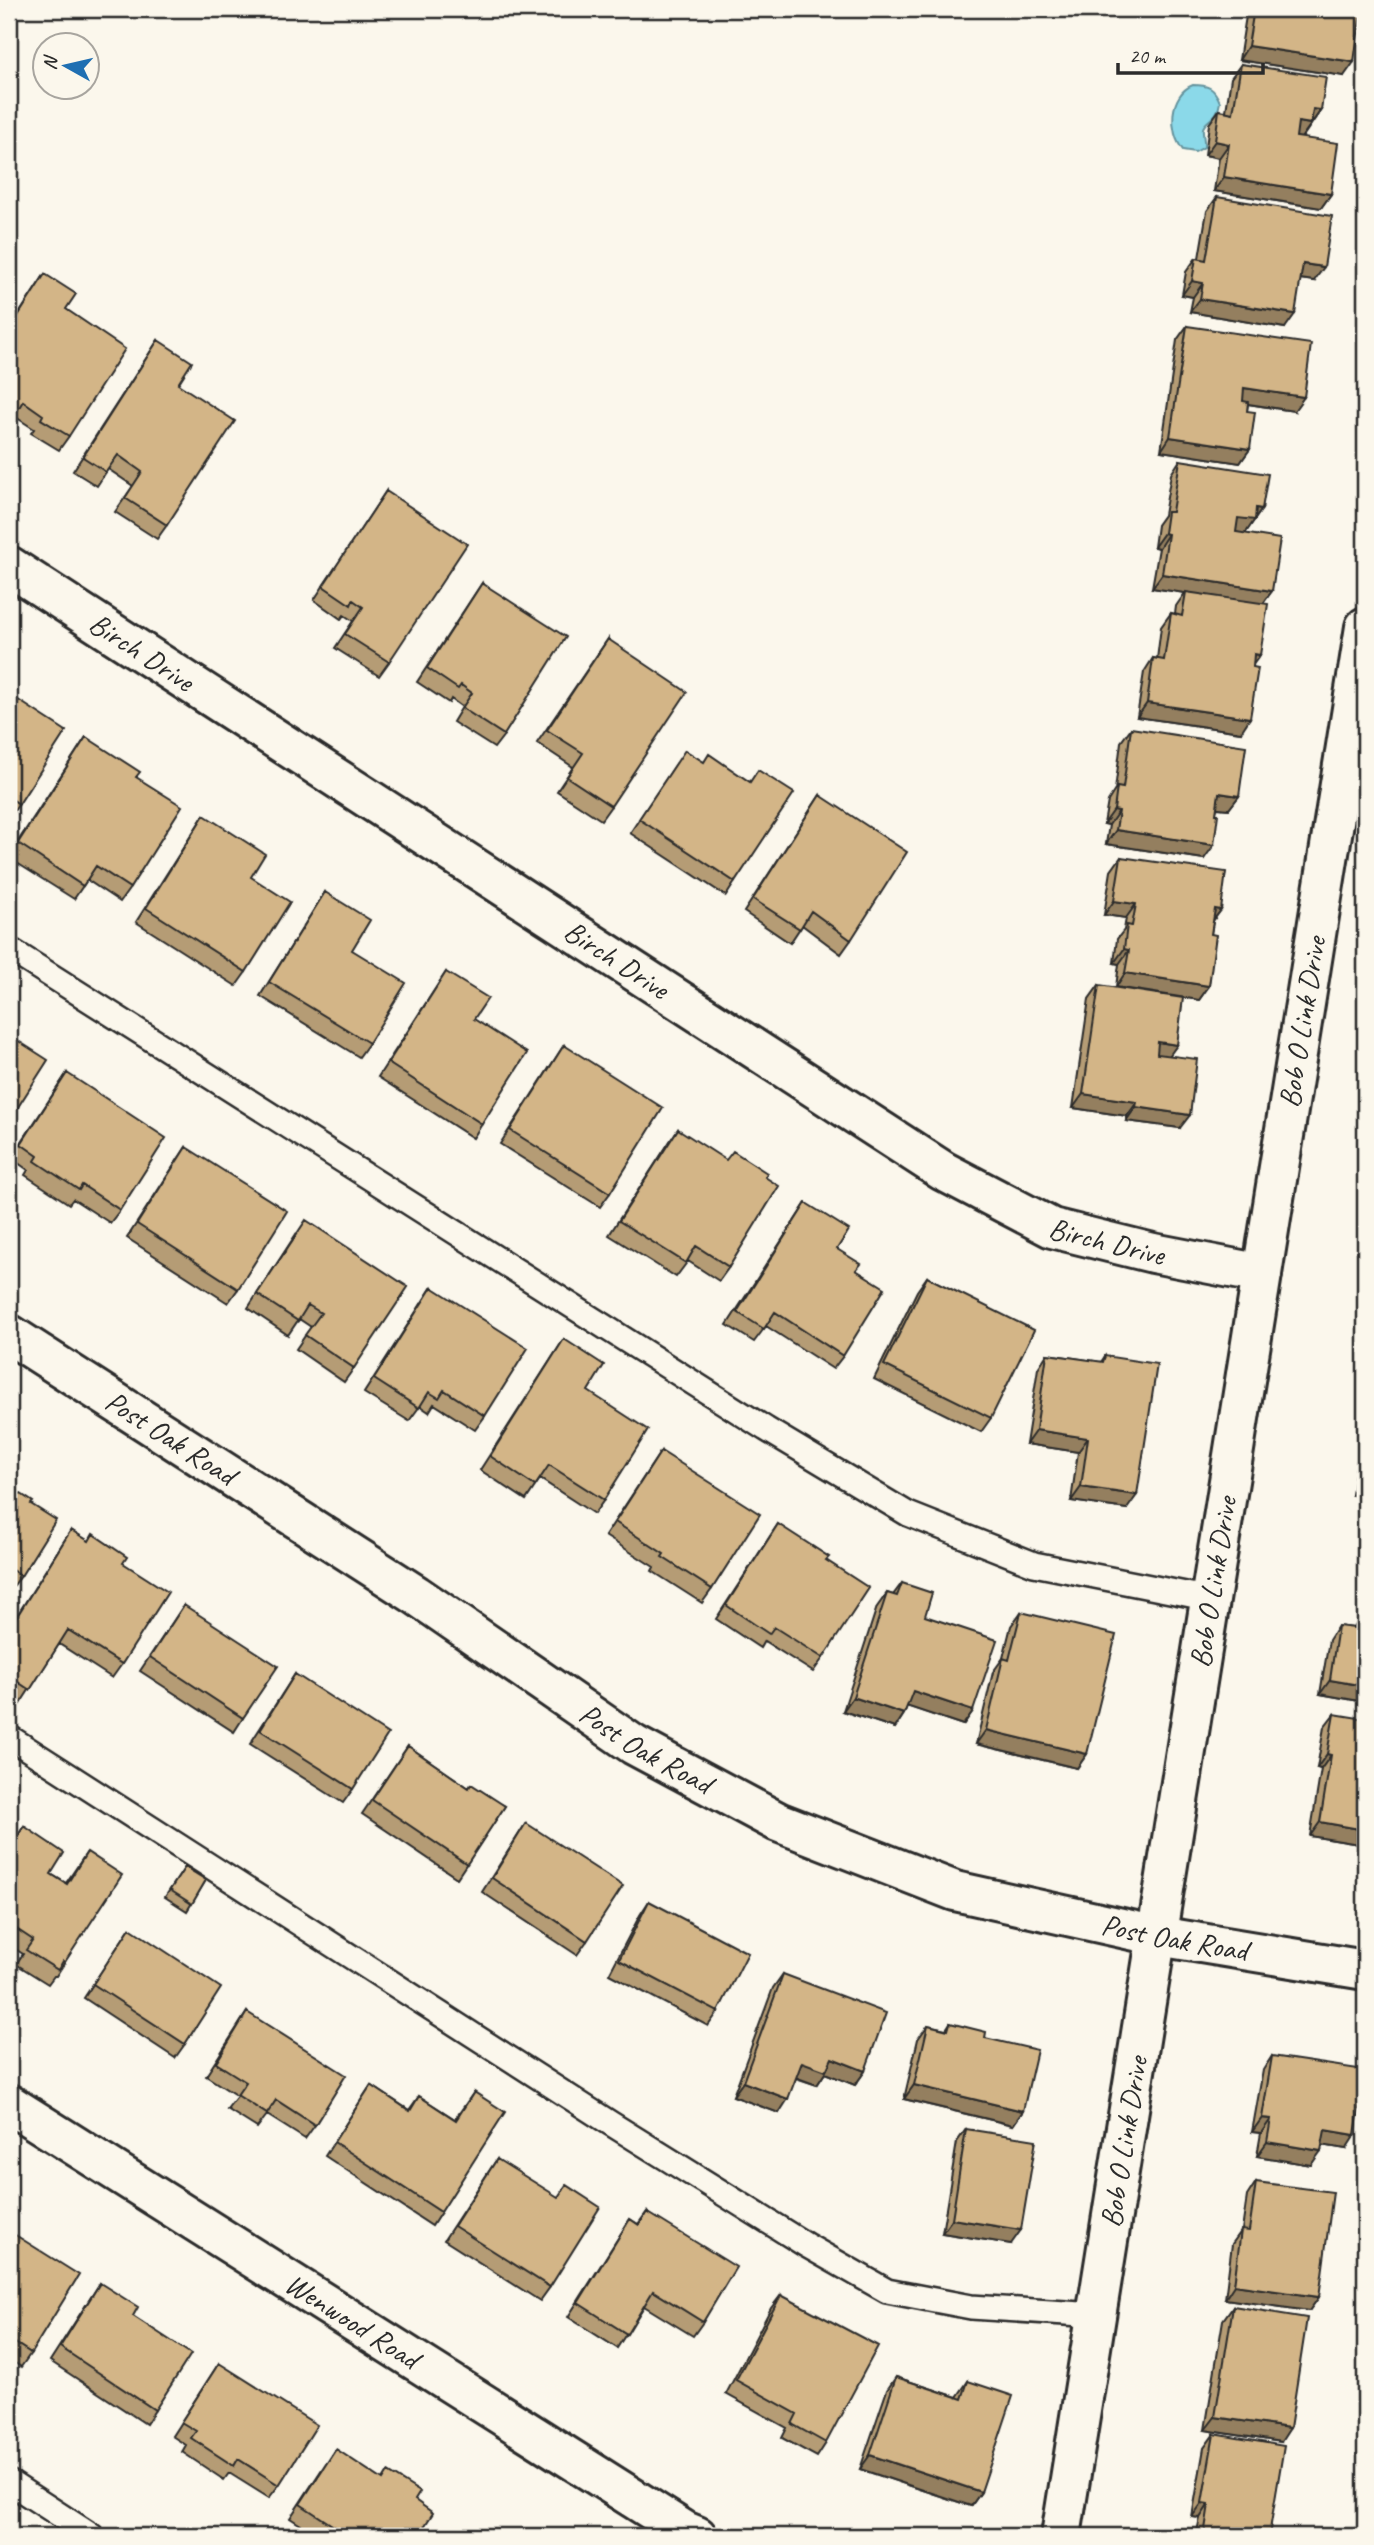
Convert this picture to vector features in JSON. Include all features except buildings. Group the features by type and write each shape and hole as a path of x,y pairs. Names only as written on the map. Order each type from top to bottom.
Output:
{"street":[{"name":"Birch Drive","path":"9,566 943,1171 1052,1228 1153,1253 1262,1274"},
{"name":"Bob O Link Drive","path":"1061,2536 1365,627"},
{"name":"Post Oak Road","path":"9,1334 416,1595 634,1745 778,1822 955,1891 1158,1936 1365,1970"},
{"name":"Wenwood Road","path":"9,2104 697,2536"}],"lane":[{"path":"9,950 766,1429 908,1514 1034,1564 1211,1599"},
{"path":"9,1737 610,2123 794,2238 887,2291 971,2307 1097,2315"},
{"path":"9,2482 92,2536"}],"water":[{"path":"1193,85 1210,88 1220,102 1217,112 1203,128 1204,147 1195,152 1183,150 1173,124 1179,96"}]}
